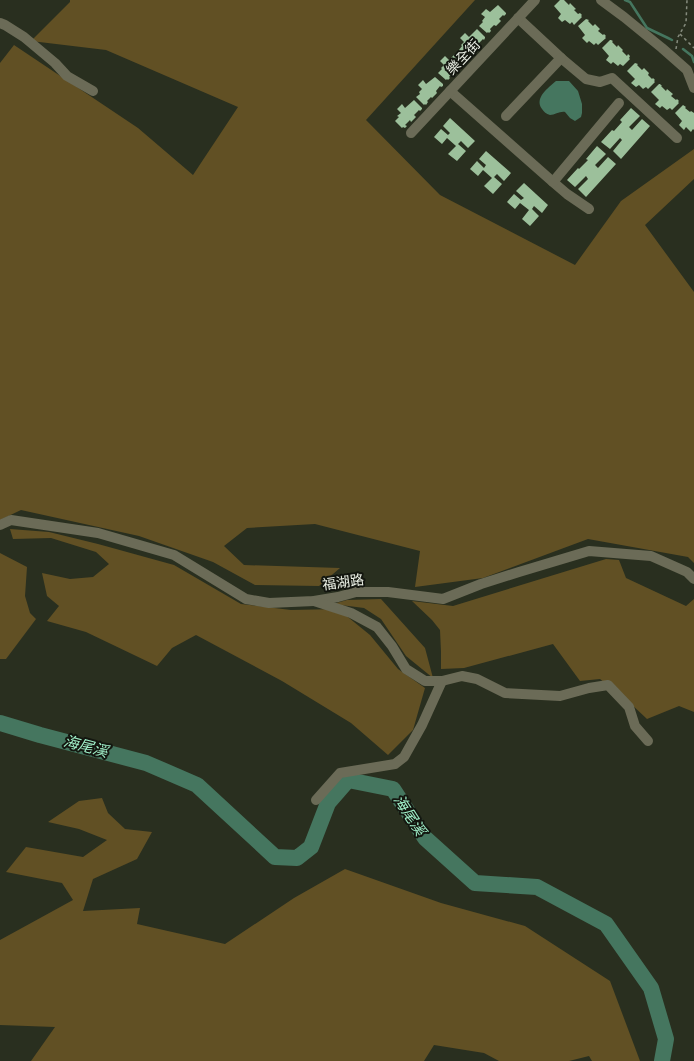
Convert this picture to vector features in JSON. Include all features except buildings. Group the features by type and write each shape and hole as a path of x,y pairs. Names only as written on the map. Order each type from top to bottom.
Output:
{"street":[{"name":"樂全街","path":"411,133 535,0"},
{"path":"601,0 624,16 687,70 694,88"},
{"path":"518,18 561,58 586,78 600,82 612,78 677,138"},
{"path":"0,23 24,37 55,63 67,76 93,92"},
{"path":"506,116 561,58"},
{"path":"450,91 567,194 589,210"},
{"path":"553,182 620,103"},
{"name":"福湖路","path":"0,525 11,520 98,533 174,555 246,599 269,603 314,601 356,592 388,592 443,599 481,584 589,551 651,556 688,572 694,579"},
{"path":"314,601 351,613 377,627 392,646 406,670 425,681 442,681 462,676 477,679 505,693 560,696 589,688 608,685 629,707 635,726 648,741"},
{"path":"316,800 340,773 395,764 404,757 422,725 442,681"}],"path":[{"path":"676,48 678,37 686,23 687,0"},
{"path":"680,34 694,48"}],"shaded area":[{"path":"70,0 475,0 366,120 440,195 575,265 621,201 694,149 694,179 645,225 694,292 694,563 688,557 588,539 483,578 415,587 420,551 315,524 247,528 224,546 244,565 340,568 319,586 255,585 213,562 139,536 21,510 0,520 0,63 14,45 138,128 193,175 238,107 106,50 31,41 70,2"},
{"path":"556,81 569,81 578,91 582,104 582,113 581,117 575,121 565,112 552,115 547,114 540,105 543,94"},
{"path":"10,529 49,532 174,565 241,604 291,610 338,609 370,635 398,669 425,688 413,730 388,755 351,723 282,681 196,635 172,648 157,666 86,632 47,621 59,606 47,596 42,573 70,579 93,577 109,564 96,552 51,538 13,539"},
{"path":"0,553 27,567 25,596 30,613 36,619 6,659 0,659"},
{"path":"606,559 619,560 626,578 686,606 694,599 694,712 679,706 647,719 600,679 580,681 553,644 464,668 441,669 440,630 412,601 453,606"},
{"path":"381,599 425,648 433,678 406,656 381,619 364,608 333,604 347,600"},
{"path":"102,798 108,813 125,829 152,832 137,859 93,879 83,911 140,908 137,924 225,944 294,898 345,869 441,903 525,926 610,981 640,1061 592,1061 589,1056 569,1061 499,1061 484,1053 434,1045 424,1061 31,1061 55,1027 0,1025 0,940 73,900 62,883 6,872 26,847 83,857 107,840 79,829 48,822 79,801"}],"waterway":[{"path":"625,0 630,2 647,28 672,40"},
{"path":"683,49 692,56 694,62"},
{"name":"海尾溪","path":"0,723 146,763 197,785 275,857 297,858 311,847 328,803 348,780 393,789 425,838 475,883 537,887 606,924 651,988 666,1039 662,1061"}]}
